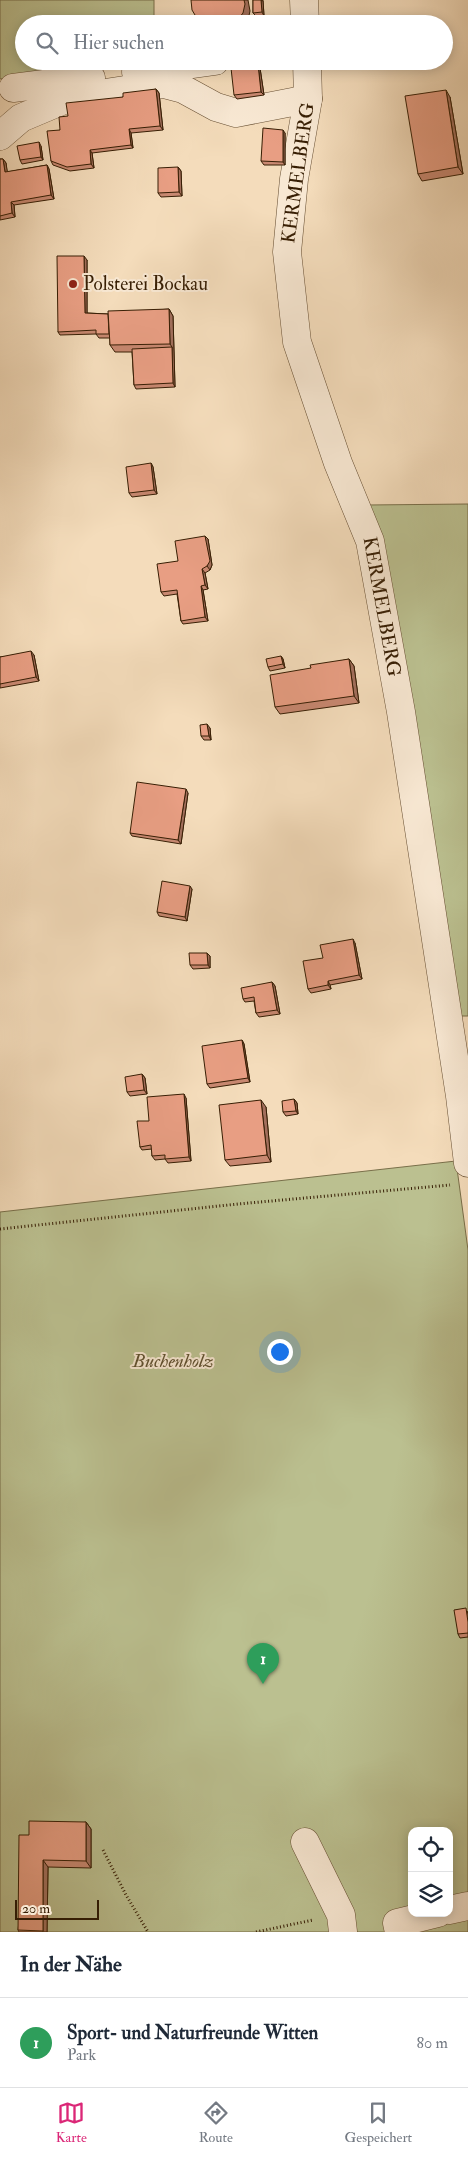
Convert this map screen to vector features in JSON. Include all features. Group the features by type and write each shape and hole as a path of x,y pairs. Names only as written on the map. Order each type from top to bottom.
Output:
{"street":[{"path":"304,0 305,15"},
{"path":"13,88 148,70"},
{"name":"KERMELBERG","path":"307,70 308,99 294,179 287,252 296,342 338,463 370,541 401,712 460,1096 463,1174"},
{"path":"0,136 21,118 66,98 164,84 183,89 216,107 236,113 308,99"},
{"path":"305,1842 341,1915 343,1932"},
{"path":"453,1909 468,1906"},
{"path":"399,1932 397,1923 422,1917"}],"path":[{"path":"0,1229 238,1204 463,1174"},
{"path":"103,1850 148,1932"}],"green space":[{"path":"0,0 154,0 154,15 15,15 15,70 98,70 0,79"},
{"path":"468,504 468,1016 454,1016 367,505"},
{"name":"Buchenholz","path":"456,1161 468,1250 468,1932 0,1932 0,1212"}],"building":[{"path":"191,0 244,0 245,4 241,15 195,15 192,10"},
{"path":"253,0 261,0 262,12 253,13"},
{"path":"231,70 259,70 261,92 234,95"},
{"path":"156,89 160,126 129,129 131,145 90,150 91,164 67,167 51,161 47,131 60,130 59,117 68,116 66,103 123,97 123,93"},
{"path":"446,90 458,167 418,174 405,96"},
{"path":"263,128 283,130 283,162 261,161"},
{"path":"39,142 41,157 20,160 17,146"},
{"path":"0,159 3,159 5,172 47,165 51,195 11,202 12,213 0,216"},
{"path":"178,167 179,192 158,193 158,168"},
{"name":"Polsterei Bockau","path":"57,256 84,256 85,313 108,314 109,334 96,334 96,330 58,332"},
{"path":"169,309 170,344 110,345 108,311"},
{"path":"172,347 173,383 134,385 132,349"},
{"path":"151,463 154,490 129,493 126,467"},
{"path":"205,536 210,561 202,569 205,585 201,586 205,617 181,621 177,590 161,592 157,564 178,561 175,541"},
{"path":"31,651 36,677 0,684 0,657"},
{"path":"281,656 283,664 268,667 266,659"},
{"path":"349,659 354,696 275,707 270,675 311,668 310,665"},
{"path":"207,724 209,736 201,736 200,725"},
{"path":"137,782 186,789 178,840 130,833"},
{"path":"162,881 190,886 185,917 157,912"},
{"path":"353,939 359,975 328,981 328,985 308,989 303,961 323,958 320,945"},
{"path":"189,953 207,953 208,965 190,965"},
{"path":"272,982 277,1010 256,1013 254,997 243,999 241,988"},
{"path":"242,1040 248,1078 207,1084 202,1046"},
{"path":"142,1074 144,1090 127,1092 125,1077"},
{"path":"184,1094 189,1157 165,1159 165,1155 152,1156 151,1145 140,1147 137,1121 149,1121 147,1097"},
{"path":"294,1099 296,1111 283,1112 282,1101"},
{"path":"261,1100 267,1155 225,1160 219,1105"},
{"path":"466,1608 468,1633 458,1634 454,1610"},
{"path":"29,1821 86,1822 86,1861 43,1860 43,1931 18,1930 19,1835 29,1835"}],"place":[{"name":"Polsterei Bockau","path":"73,284"},
{"name":"Sport- und Naturfreunde Witten","path":"263,1684"}]}
